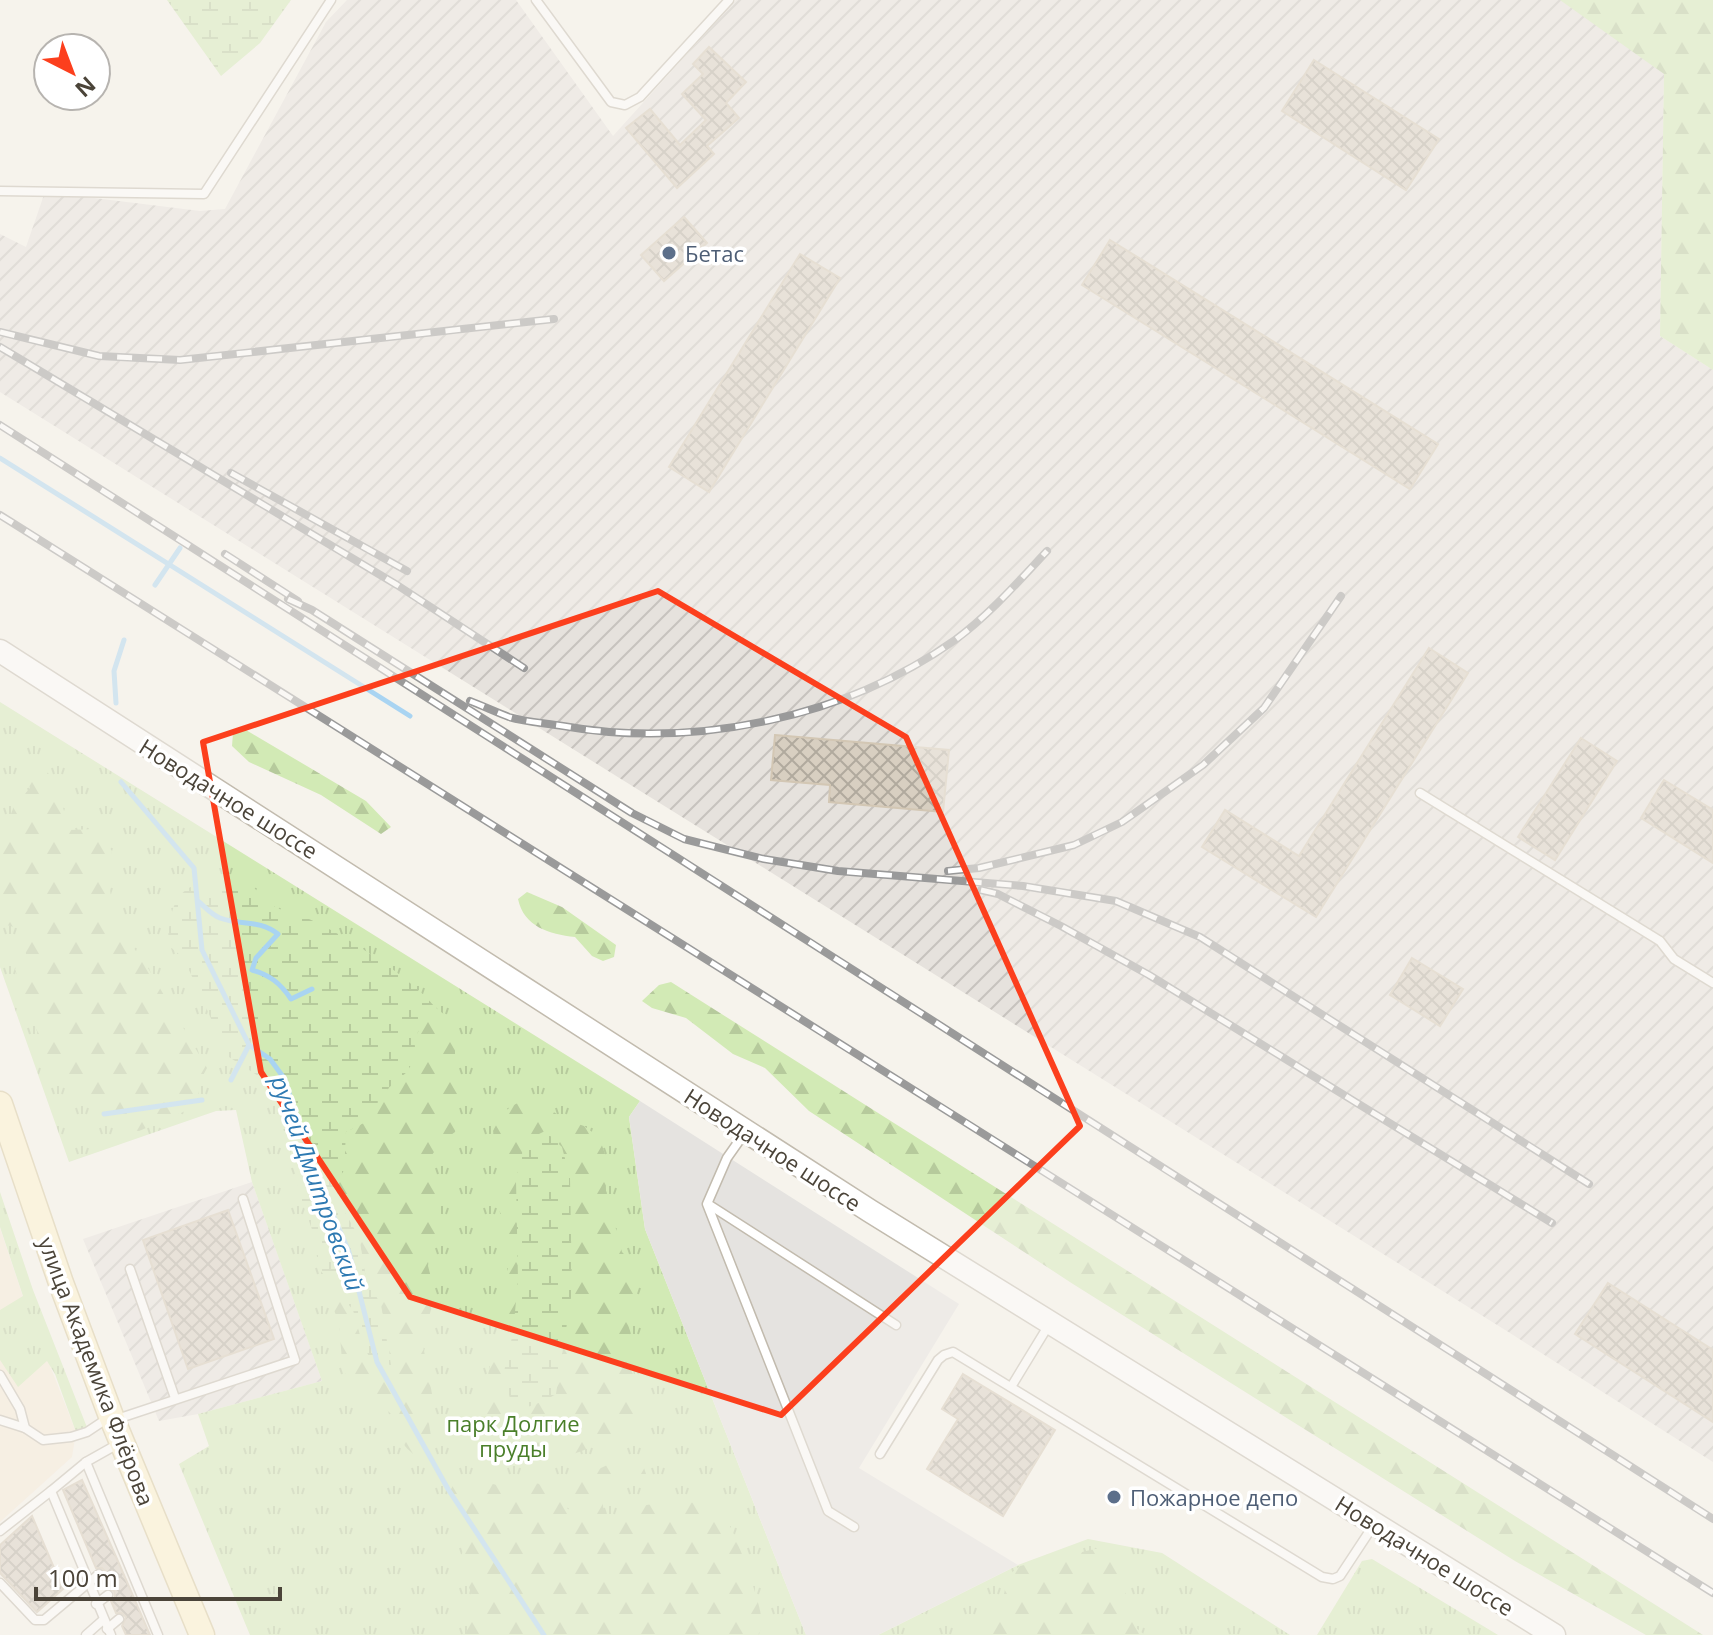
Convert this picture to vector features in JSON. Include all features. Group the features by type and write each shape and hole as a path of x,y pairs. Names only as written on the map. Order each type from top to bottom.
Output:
{"main road":[{"name":"улица Академика Флёрова","path":"0,1104 61,1283 115,1426 202,1635"}],"street":[{"name":"Новодачное шоссе","path":"0,651 746,1131 1554,1635"}],"lane":[{"path":"0,191 204,194 331,0"},
{"path":"536,0 611,102 625,105 640,97 729,0"},
{"path":"1420,793 1660,941 1674,959 1713,983"},
{"path":"746,1131 727,1158 707,1204 828,1511 854,1527"},
{"path":"0,1420 25,1428 43,1440 78,1436 115,1426 175,1398 295,1360 243,1199"},
{"path":"707,1204 896,1325"},
{"path":"130,1269 175,1398"},
{"path":"1011,1387 1050,1323"},
{"path":"880,1454 938,1360 953,1352 1322,1577 1333,1579 1340,1576 1374,1524"},
{"path":"0,1375 4,1387 20,1409 25,1428"},
{"path":"0,1531 86,1462 115,1426"},
{"path":"86,1462 99,1506 140,1603 158,1635"},
{"path":"51,1491 109,1632 119,1619"},
{"path":"68,1531 77,1523"},
{"path":"78,1558 89,1549"},
{"path":"0,1583 39,1622 99,1574"},
{"path":"96,1604 108,1595"},
{"path":"86,1635 103,1620"}],"highlighted area":[{"path":"658,591 906,737 1080,1126 781,1415 410,1297 261,1072 203,742"}],"shaded area":[{"path":"347,0 516,0 613,136 736,0 1564,0 1664,74 1660,336 1713,370 1713,1462 0,392 0,234 26,247 45,192 200,211 225,209 326,22"},
{"path":"640,1101 959,1304 859,1468 1018,1565 878,1635 806,1635 645,1229 629,1117"},
{"path":"252,1182 322,1381 198,1414 159,1421 83,1239"},
{"path":"0,1228 23,1297 76,1432 72,1457 0,1522"}],"green space":[{"path":"167,0 291,0 260,43 221,76"},
{"path":"1560,0 1713,0 1713,370 1660,336 1664,74"},
{"name":"парк Долгие пруды","path":"0,702 640,1101 629,1117 645,1229 806,1635 250,1635 179,1464 209,1446 198,1414 322,1381 252,1182 236,1110 216,1111 69,1162 0,967"},
{"path":"246,730 366,801 391,827 381,834 321,795 249,762 232,746 233,733"},
{"path":"33,758 52,780 70,830 95,829 112,851 109,881 114,922 145,963 207,1068 200,1081 197,1106 139,1131 114,1128 94,1111 81,1087 61,1074 45,1054 15,969 26,954 24,930 0,923 0,843 14,806 30,788 20,765"},
{"path":"228,878 251,886 278,908 309,919 358,946 394,970 435,1007 414,1038 416,1056 407,1072 378,1097 377,1116 346,1132 344,1170 335,1186 340,1204 359,1237 365,1273 381,1306 391,1365 372,1362 363,1345 353,1310 319,1269 313,1232 301,1199 289,1145 270,1092 260,1077 229,1057 217,1043 213,1023 190,972 181,956 168,945 171,915 180,895 198,884"},
{"path":"527,892 562,907 616,945 614,957 603,961 592,956 575,937 556,934 532,923 521,909 518,899"},
{"path":"671,982 1703,1635 1646,1635 1515,1561 1073,1284 809,1111 765,1068 733,1054 686,1018 652,1008 642,1001 659,985"},
{"path":"435,1007 451,1020 460,1115 455,1132 440,1143 430,1158 440,1195 441,1213 439,1232 430,1248 428,1266 433,1285 433,1303 422,1340 432,1394 427,1412 433,1448 419,1459 405,1446 393,1416 359,1393 346,1376 339,1325 333,1308 344,1295 353,1310 363,1345 390,1364 389,1345 381,1306 365,1273 359,1237 340,1204 335,1186 344,1170 346,1132 377,1116 378,1097 410,1066 414,1038"},
{"path":"535,1100 599,1137 605,1154 606,1191 622,1252 635,1266 638,1284 628,1319 634,1377 643,1414 636,1432 545,1461 513,1456 506,1438 490,1431 481,1414 491,1359 508,1325 505,1307 508,1269 497,1197 509,1184 510,1161 499,1147 493,1131 509,1108"},
{"path":"545,1131 562,1147 570,1178 572,1291 556,1394 525,1408 510,1398 503,1376 513,1333 518,1280 516,1180 525,1141"},
{"path":"0,1192 33,1290 88,1430 76,1432 55,1374 47,1361 18,1387 0,1360 0,1310 23,1296 0,1227"},
{"path":"618,1460 644,1468 647,1477 641,1484 622,1479 612,1487 603,1500 608,1517 626,1520 639,1507 692,1503 718,1507 724,1514 752,1582 761,1615 762,1628 758,1635 466,1635 472,1602 459,1565 464,1546 453,1518 450,1491 455,1482 471,1479 497,1485 535,1483 547,1488 575,1513 577,1504 571,1496 570,1487 584,1476"},
{"path":"1088,1539 1162,1553 1290,1635 878,1635 1018,1565"},
{"path":"1104,1547 1131,1559 1143,1572 1125,1592 1135,1627 1145,1635 966,1635 983,1626 996,1613 1006,1577 1020,1566"},
{"path":"1372,1559 1498,1635 1317,1635 1362,1561"}],"building":[{"path":"709,47 746,82 726,103 739,118 707,146 714,154 677,188 626,128 650,109 680,145 706,120 682,94 703,74 693,64"},
{"path":"1314,60 1439,139 1406,190 1282,111"},
{"path":"684,217 707,243 664,281 641,255"},
{"path":"1110,240 1438,444 1410,489 1082,285"},
{"path":"800,254 840,278 709,492 669,467"},
{"path":"1429,648 1468,673 1316,917 1202,847 1225,810 1299,856"},
{"path":"775,735 949,750 943,812 829,802 830,785 771,780"},
{"path":"1581,738 1617,761 1555,860 1518,837"},
{"path":"1664,780 1713,810 1713,863 1641,818"},
{"path":"1412,958 1463,989 1440,1026 1390,995"},
{"path":"228,1210 274,1339 188,1369 143,1240"},
{"path":"1608,1283 1713,1350 1713,1422 1575,1334"},
{"path":"963,1374 1055,1430 1003,1516 927,1469 958,1419 942,1409"},
{"path":"82,1480 150,1635 126,1635 122,1626 126,1617 116,1613 111,1601 115,1597 114,1591 106,1589 102,1581 106,1572 96,1568 63,1490"},
{"path":"32,1516 63,1589 37,1612 0,1573 0,1545"}],"waterway":[{"path":"0,458 410,716"},
{"name":"ручей Дмитровский","path":"155,585 180,548"},
{"name":"ручей Дмитровский","path":"116,703 114,671 124,640"},
{"name":"ручей Дмитровский","path":"121,782 194,868 202,950 249,1045 270,1059 284,1078 316,1175 349,1252 377,1362 448,1489 544,1635"},
{"path":"199,902 220,918 257,924 278,934 256,958 252,970 274,980 291,999 312,989"},
{"path":"231,1080 249,1045"},
{"path":"104,1114 202,1100"}],"railway":[{"path":"0,332 99,356 180,360 554,319"},
{"path":"0,347 397,585 524,668"},
{"path":"0,425 1713,1519"},
{"path":"231,473 407,571"},
{"path":"0,515 1713,1593"},
{"path":"470,701 515,719 613,732 664,733 767,721 817,708 866,690 912,667 980,620 1047,551"},
{"path":"225,554 298,601"},
{"path":"948,871 979,868 1074,845 1122,822 1203,765 1264,708 1341,596"},
{"path":"288,599 312,610 632,813 684,839 764,859 838,871 1023,886 1116,901 1200,937 1589,1184"},
{"path":"981,890 998,894 1149,975 1552,1223"}],"place":[{"name":"Бетас","path":"669,253"},
{"name":"Пожарное депо","path":"1114,1497"}]}
